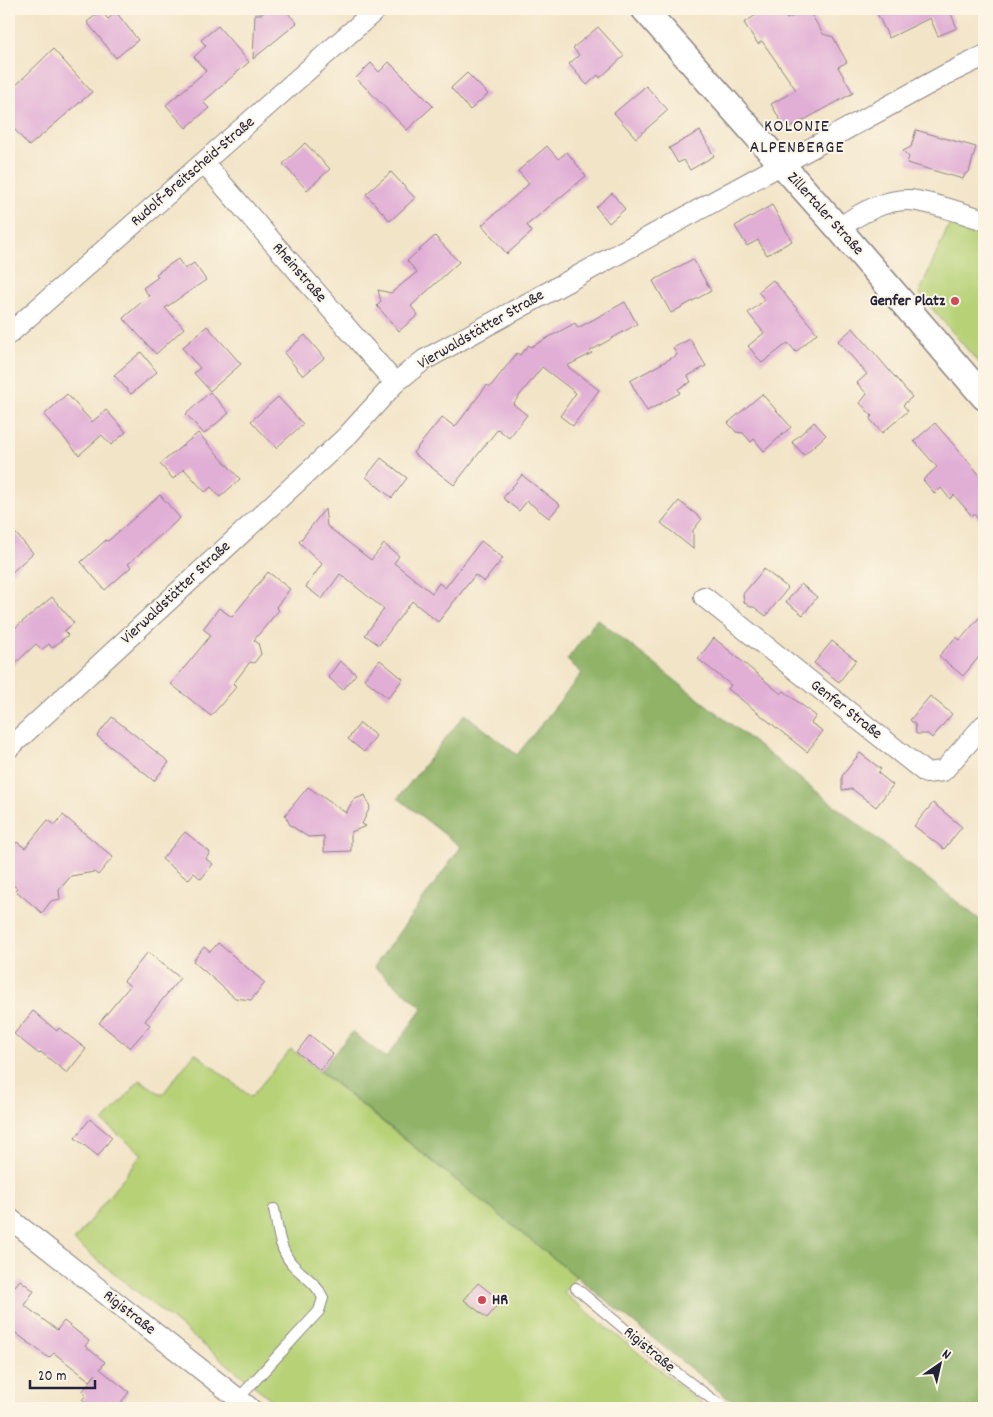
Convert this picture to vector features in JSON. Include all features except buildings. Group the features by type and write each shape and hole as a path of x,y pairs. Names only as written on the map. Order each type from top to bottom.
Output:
{"street":[{"name":"Rudolf-Breitscheid-Straße","path":"9,334 377,9"},
{"name":"Zillertaler Straße","path":"644,9 839,229 984,397"},
{"name":"Vierwaldstätter Straße","path":"9,748 347,436 395,383 424,360 947,74 984,56"},
{"name":"Rheinstraße","path":"204,163 395,383"},
{"path":"839,229 849,221 885,203 916,200 984,220"},
{"name":"Genfer Straße","path":"704,597 926,773 943,771 984,725"},
{"name":"Rigistraße","path":"9,1218 244,1403"}],"lane":[{"path":"244,1403 319,1311 323,1298 319,1288 292,1264 281,1247 274,1210"},
{"name":"Rigistraße","path":"576,1288 677,1373 724,1408"}],"green space":[{"name":"Genfer Platz","path":"950,223 984,232 984,369 919,293"},
{"path":"597,619 984,923 984,1408 740,1408 320,1071 352,1032 386,1058 423,1008 374,967 461,847 398,798 465,714 517,755 582,673 567,660"},
{"path":"291,1049 576,1276 564,1293 707,1408 282,1408 74,1241 142,1154 103,1122 140,1080 162,1095 195,1053 251,1097"}],"place":[{"name":"Genfer Platz","path":"955,301"},
{"name":"HR","path":"482,1300"}],"district":[{"name":"KOLONIE ALPENBERGE","path":"797,137"}]}
